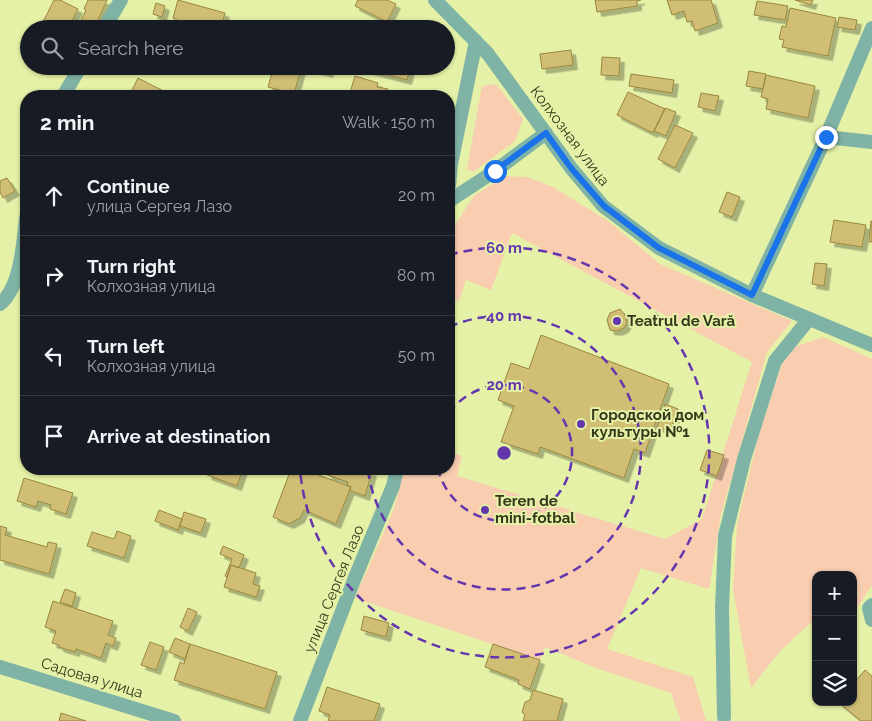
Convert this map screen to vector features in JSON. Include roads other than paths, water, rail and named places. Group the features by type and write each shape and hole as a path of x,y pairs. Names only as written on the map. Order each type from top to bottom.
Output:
{"street":[{"path":"109,20 121,0"},
{"name":"Колхозная улица","path":"435,0 488,54 571,168 604,206 659,248 752,295 872,345"},
{"path":"752,295 826,137 872,28"},
{"path":"455,144 476,40"},
{"path":"67,90 76,75"},
{"path":"455,197 495,171 546,133"},
{"path":"826,137 872,142"},
{"path":"0,304 8,298 20,262"},
{"path":"724,717 722,608 725,536 744,459 775,361 809,319"},
{"name":"улица Сергея Лазо","path":"300,721 354,580 393,486 396,475"},
{"path":"872,605 870,608 872,620"},
{"name":"Садовая улица","path":"0,667 174,721"}],"place":[{"name":"Teatrul de Vară","path":"617,321"},
{"name":"Городской дом культуры №1","path":"581,424"},
{"name":"Teren de mini-fotbal","path":"485,510"}]}
